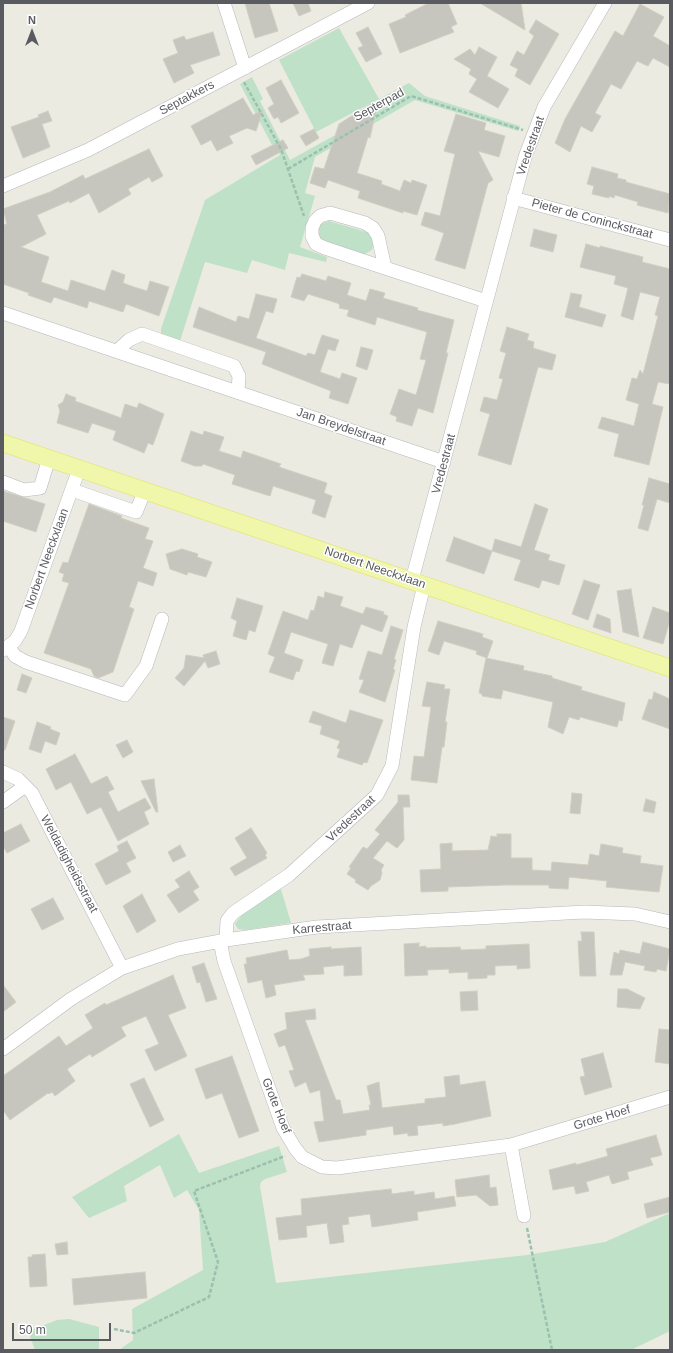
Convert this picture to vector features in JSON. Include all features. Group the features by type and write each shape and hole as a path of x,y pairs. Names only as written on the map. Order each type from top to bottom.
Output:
{"main road":[{"name":"Norbert Neeckxlaan","path":"3,443 670,668"}],"street":[{"path":"224,3 242,70"},
{"name":"Septakkers","path":"3,186 88,150 368,3"},
{"name":"Vredestraat","path":"223,940 227,920 232,913 289,875 377,795 392,766 414,627 418,582 444,462 513,198 534,132 556,86 605,3"},
{"name":"Pieter de Coninckstraat","path":"513,198 670,240"},
{"path":"385,268 378,236 373,228 366,223 330,214 320,216 315,221 312,228 312,236 316,244 385,268 486,301"},
{"name":"Jan Breydelstraat","path":"3,313 444,462"},
{"path":"117,351 129,340 142,334 234,366 239,376 238,392"},
{"path":"3,482 24,490 40,488 49,458"},
{"name":"Norbert Neeckxlaan","path":"79,469 21,631 6,648 15,656 26,662 125,695 146,666 162,619"},
{"path":"72,490 136,512 144,490"},
{"name":"Weldadigheidsstraat","path":"3,772 25,786 36,800 122,968"},
{"path":"3,802 25,786"},
{"name":"Karrestraat","path":"3,1049 71,998 122,968 178,949 223,940 317,927 584,912 635,914 670,922"},
{"name":"Grote Hoef","path":"223,940 226,968 283,1128 302,1156 322,1167 337,1168 511,1145 670,1097"},
{"path":"511,1145 524,1216"}],"path":[{"path":"242,70 281,149 306,222 312,228"},
{"name":"Septerpad","path":"288,169 411,96 534,132"},
{"path":"114,1329 134,1333 209,1297 218,1262 194,1191 298,1151"},
{"path":"524,1216 552,1350"}],"green space":[{"path":"339,28 379,99 316,132 279,60"},
{"path":"252,77 263,99 260,101 290,160 357,123 355,118 382,104 379,99 409,83 425,96 520,126 518,131 415,100 315,157 305,193 315,196 300,247 327,257 326,262 289,253 285,270 252,260 247,273 205,262 180,341 161,335 161,329 205,200 280,155 274,144 272,145 240,84"},
{"path":"329,221 370,233 374,242 372,250 363,255 324,243 318,236 318,228 320,224"},
{"path":"280,886 291,923 246,930 238,929 235,924 243,913"},
{"path":"179,1134 199,1173 279,1146 287,1172 265,1179 261,1182 260,1186 276,1283 527,1255 605,1242 670,1213 670,1331 631,1350 119,1350 133,1340 132,1309 203,1270 199,1210 187,1190 174,1198 160,1165 124,1186 127,1201 89,1218 72,1197"},
{"path":"69,1319 99,1327 99,1350 35,1350 28,1331 57,1320"}],"building":[{"path":"245,3 269,3 278,31 255,38"},
{"path":"293,3 308,3 311,11 299,16"},
{"path":"429,3 448,3 457,24 451,27 454,32 400,53 389,24 406,17 405,15"},
{"path":"480,3 521,3 525,30"},
{"path":"640,4 664,17 653,36 670,46 670,67 653,58 648,66 637,61 621,89 611,84 595,113 601,116 592,132 581,126 570,152 555,143 565,119 615,31 623,36"},
{"path":"536,20 559,34 530,85 515,76 518,69 510,65 517,51 524,55 534,36 529,32"},
{"path":"368,27 382,54 366,62 358,48 363,46 356,33"},
{"path":"213,32 220,55 190,65 194,73 174,83 163,59 178,53 173,40 184,36 186,40"},
{"path":"479,47 497,57 487,76 509,89 498,108 469,92 477,79 469,74 471,69 454,59 470,49 475,55"},
{"path":"281,80 299,113 281,123 278,117 274,119 268,108 274,104 266,88"},
{"path":"243,98 253,115 263,110 256,131 247,128 229,136 233,143 217,151 211,140 201,145 191,126"},
{"path":"372,103 376,110 370,138 368,137 357,173 382,181 381,184 400,191 404,180 411,183 412,180 427,185 417,215 403,211 403,213 358,198 360,191 328,180 325,188 310,183 315,167 324,169 339,124"},
{"path":"48,111 52,121 42,124 50,147 23,158 11,127 39,117 38,115"},
{"path":"456,114 486,123 484,130 505,136 499,157 478,151 493,180 488,183 465,269 435,260 444,233 421,225 425,212 440,216 455,154 444,151"},
{"path":"314,129 319,138 306,146 300,136"},
{"path":"283,140 288,148 256,165 251,156"},
{"path":"149,149 163,176 152,182 149,177 128,189 131,194 99,213 89,193 70,203 69,201 37,215 46,234 21,247 49,257 41,282 68,291 71,280 105,291 112,270 125,275 123,283 147,291 150,281 169,287 159,316 126,304 123,312 89,301 87,308 54,297 51,303 28,295 29,293 3,284 3,225 7,224 3,209 50,192 83,175 85,179"},
{"path":"592,167 618,174 617,178 626,180 626,182 670,194 668,213 637,205 638,202 615,195 614,198 609,196 609,198 592,194 594,186 587,184"},
{"path":"534,229 557,235 553,252 530,246"},
{"path":"586,244 643,257 642,262 670,269 670,384 658,382 652,404 663,407 649,465 614,456 619,434 598,428 602,417 634,426 639,404 626,400 632,378 637,379 640,370 643,374 658,316 655,315 660,297 640,292 633,320 621,316 628,288 614,284 616,276 580,267"},
{"path":"302,274 326,281 328,276 351,283 347,295 366,301 370,289 385,293 383,298 418,308 417,310 454,320 446,353 448,353 433,413 418,408 412,426 396,421 397,417 390,414 399,389 416,395 426,360 420,359 427,332 377,317 375,325 347,316 349,310 339,308 340,305 337,303 308,294 304,301 291,297 297,277 300,278"},
{"path":"571,293 582,295 579,307 606,315 602,327 565,317"},
{"path":"256,294 277,299 273,313 266,311 256,338 306,356 308,353 315,355 322,335 339,340 335,351 328,349 320,372 340,379 342,373 357,378 348,404 329,398 331,391 262,364 266,352 193,327 199,307 236,322 238,316 249,319"},
{"path":"507,327 529,334 527,340 534,342 533,348 556,355 552,370 538,367 511,465 478,455 490,414 480,411 484,397 497,400 503,379 499,378 506,353 500,351"},
{"path":"361,347 373,350 367,370 356,366"},
{"path":"66,394 76,398 75,401 121,418 125,404 137,408 139,403 164,414 153,445 148,443 144,453 113,440 116,431 92,423 88,433 57,423 60,411 58,405 63,402"},
{"path":"191,431 203,435 204,431 224,437 219,451 241,458 243,451 281,464 279,467 327,483 324,493 332,496 325,518 312,513 316,500 273,486 270,496 232,484 235,475 203,464 202,466 195,466 181,461"},
{"path":"649,478 670,484 670,503 657,499 648,531 638,528"},
{"path":"3,491 45,504 36,532 3,521"},
{"path":"89,504 149,528 145,539 153,541 143,568 157,573 153,586 138,581 129,607 134,609 113,672 98,678 94,676 91,669 44,653 69,583 62,581 64,574 59,572 63,562 68,563"},
{"path":"535,504 548,509 534,550 550,555 548,560 565,565 559,585 542,580 539,588 514,580 521,560 492,551 495,539 521,547"},
{"path":"454,537 492,551 484,574 446,561"},
{"path":"182,549 198,554 197,557 212,562 206,577 188,572 187,575 170,569 166,554"},
{"path":"584,580 600,585 588,620 572,614"},
{"path":"631,589 639,637 623,632 617,591"},
{"path":"325,592 343,597 340,606 363,614 366,607 384,612 383,614 388,616 382,632 361,624 352,648 340,644 333,666 322,663 328,644 291,632 284,653 303,660 299,672 296,671 293,680 269,672 275,657 268,654 283,611 308,620 311,610 314,611 318,596 324,598"},
{"path":"237,598 263,606 255,632 249,630 246,640 233,636 237,621 231,618"},
{"path":"653,607 670,613 670,620 663,644 643,638"},
{"path":"597,614 610,619 611,633 593,627"},
{"path":"438,621 483,634 482,637 493,641 487,658 476,654 477,651 444,641 439,655 428,651"},
{"path":"391,626 403,630 394,659 396,660 393,669 395,670 385,702 359,692 364,680 359,679 368,651 382,655"},
{"path":"216,651 220,664 208,668 205,661 184,686 175,678 184,668 186,655 204,658 203,655"},
{"path":"486,658 524,666 523,670 552,676 552,678 582,687 581,690 625,703 622,721 619,720 617,727 580,717 579,720 569,717 563,734 548,727 553,702 503,690 501,699 482,696 482,694 479,693"},
{"path":"22,674 32,678 26,693 17,690"},
{"path":"427,682 445,685 444,689 450,689 445,722 447,722 444,747 442,747 437,783 411,780 414,756 424,757 431,707 422,706"},
{"path":"654,692 670,699 670,729 642,719 649,699 652,700"},
{"path":"350,710 383,720 367,763 364,762 362,765 337,757 340,749 337,748 340,741 320,734 322,726 309,722 313,711 346,723"},
{"path":"3,717 15,721 5,750 3,750"},
{"path":"37,722 51,727 50,729 60,733 56,745 45,741 41,753 29,749"},
{"path":"127,740 133,752 123,758 116,745"},
{"path":"75,754 91,784 107,776 114,789 108,792 118,812 145,798 151,808 144,812 149,824 118,841 101,807 87,814 71,782 56,790 46,769"},
{"path":"154,779 158,812 156,812 141,781"},
{"path":"572,793 582,794 580,814 570,813"},
{"path":"398,795 409,795 410,807 403,807 404,840 397,848 387,841 373,858 384,865 381,870 382,873 380,880 368,890 355,882 356,880 347,874 351,868 349,867 363,847 367,849 380,834 375,830 398,802"},
{"path":"646,799 656,802 654,813 643,811"},
{"path":"21,824 30,841 7,853 3,846 3,833"},
{"path":"251,828 267,853 265,855 267,858 235,876 230,868 247,858 235,838"},
{"path":"497,834 511,834 511,858 532,858 532,870 551,871 552,862 588,865 590,854 599,856 601,844 623,848 622,853 641,856 640,863 663,866 659,892 606,887 607,881 569,877 568,889 549,888 549,885 506,885 448,887 448,891 421,892 420,870 441,869 440,844 452,843 452,851 488,850 491,836 497,837"},
{"path":"127,841 136,858 126,863 131,872 106,885 95,864 119,851 117,846"},
{"path":"180,845 186,856 173,862 168,852"},
{"path":"189,871 199,887 193,891 199,900 179,913 167,895 180,887 175,880"},
{"path":"142,894 156,921 137,933 123,906"},
{"path":"53,898 64,919 42,930 31,909"},
{"path":"581,932 594,932 596,976 580,976 578,941 582,941"},
{"path":"643,942 670,949 666,971 657,969 656,972 644,970 645,966 625,962 622,975 610,975 614,952 619,954 620,950 640,954"},
{"path":"419,943 419,947 460,947 461,950 486,949 486,946 529,944 530,968 517,969 517,965 495,966 495,975 487,975 487,978 468,979 468,972 449,973 449,969 427,970 428,975 405,976 404,944"},
{"path":"331,947 331,949 361,947 362,975 344,976 344,965 323,967 324,974 303,975 305,980 274,985 276,995 266,998 262,980 248,983 244,964 247,964 246,958 287,950 289,960 301,959 310,956 309,949"},
{"path":"204,963 217,999 206,1002 200,982 197,983 192,967"},
{"path":"173,975 186,1008 168,1015 187,1056 155,1071 145,1050 159,1044 146,1016 121,1027 126,1036 92,1057 90,1054 67,1069 75,1081 55,1096 52,1092 49,1094 48,1093 10,1120 3,1110 3,1076 59,1036 66,1046 93,1028 85,1015 105,1003 106,1005"},
{"path":"3,985 16,1002 3,1012"},
{"path":"618,989 627,989 645,998 640,1009 617,1007"},
{"path":"477,991 478,1010 461,1011 460,992"},
{"path":"315,1009 316,1019 305,1020 336,1100 340,1100 343,1114 370,1110 369,1105 371,1105 367,1086 379,1082 382,1108 425,1103 425,1099 446,1097 444,1077 459,1075 460,1085 485,1081 491,1116 443,1126 443,1123 417,1126 418,1135 408,1136 408,1133 394,1135 393,1126 366,1130 366,1135 319,1142 314,1122 324,1121 320,1090 310,1093 306,1082 295,1087 289,1071 294,1070 285,1045 279,1047 274,1034 287,1029 285,1013"},
{"path":"659,1029 670,1030 670,1064 655,1062"},
{"path":"603,1053 612,1087 585,1095 580,1077 585,1076 581,1059"},
{"path":"232,1056 259,1131 239,1138 222,1093 206,1099 195,1069"},
{"path":"144,1078 164,1120 150,1127 130,1084"},
{"path":"656,1135 662,1155 650,1158 653,1165 627,1172 629,1179 612,1184 609,1175 586,1182 589,1191 576,1194 574,1186 553,1190 549,1170 576,1163 576,1165 608,1156 606,1149"},
{"path":"489,1175 490,1188 496,1187 498,1205 490,1206 476,1195 457,1197 455,1180"},
{"path":"391,1189 392,1194 414,1191 414,1195 434,1192 435,1199 454,1196 456,1206 417,1212 418,1220 372,1227 370,1214 348,1217 349,1224 342,1225 344,1242 330,1244 327,1223 306,1226 307,1237 279,1240 276,1218 302,1215 301,1199"},
{"path":"670,1197 670,1212 647,1218 644,1204"},
{"path":"67,1242 68,1254 57,1255 55,1244"},
{"path":"45,1254 47,1286 30,1287 28,1257 32,1257 32,1255"},
{"path":"145,1272 147,1298 74,1305 72,1279"}]}
